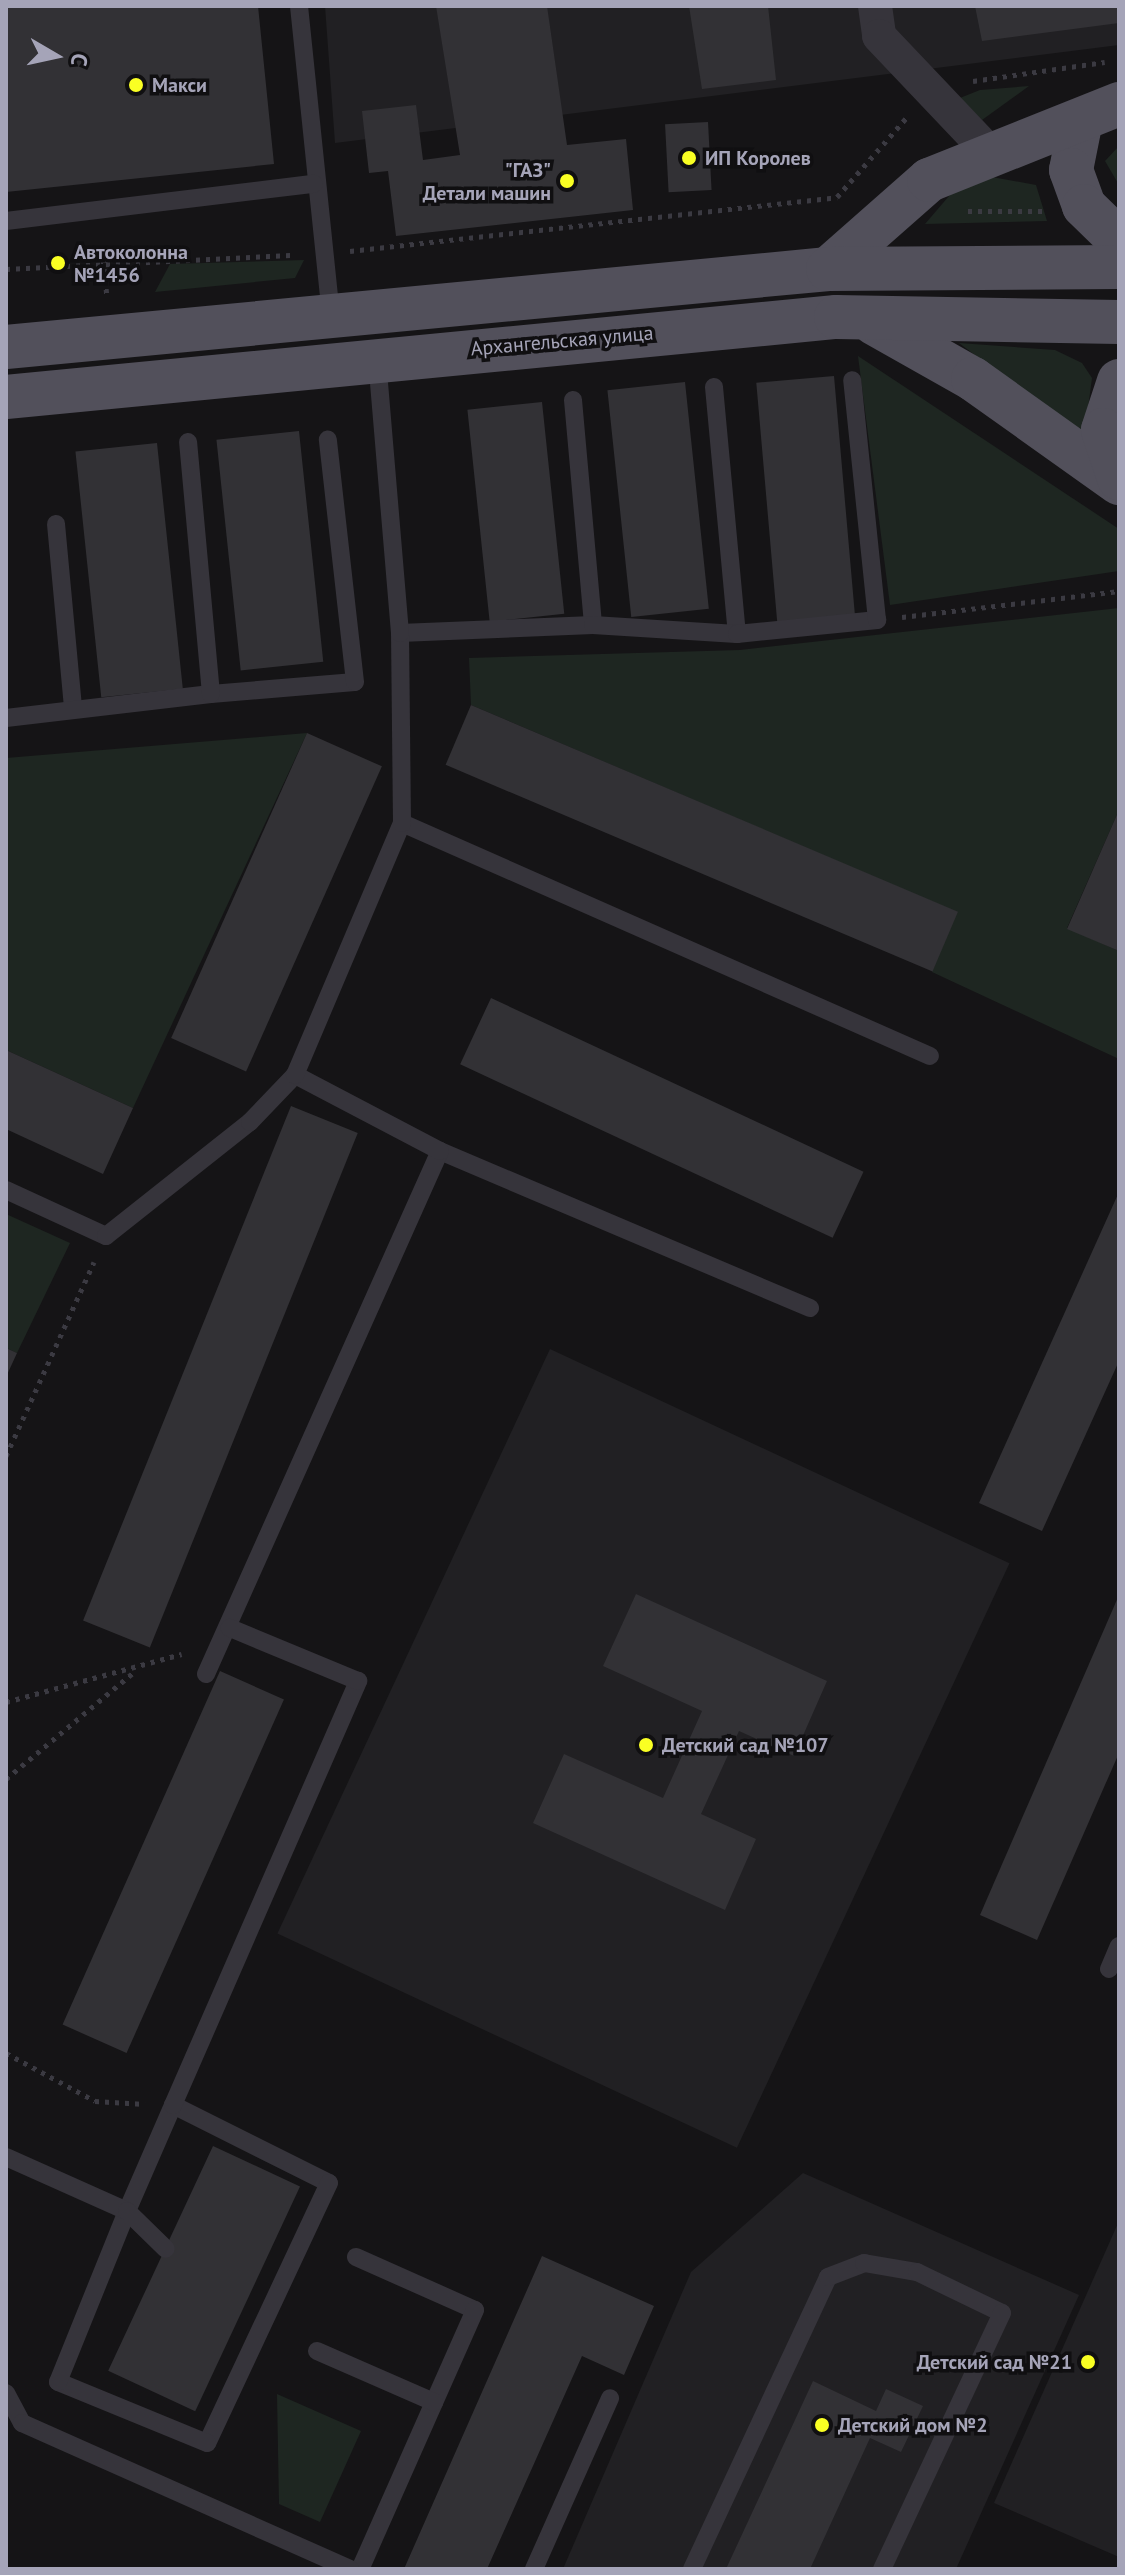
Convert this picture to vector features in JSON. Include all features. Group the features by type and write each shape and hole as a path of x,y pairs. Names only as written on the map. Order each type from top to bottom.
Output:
{"main road":[{"path":"828,269 929,180 1100,112"},
{"path":"1100,112 1071,170 1084,206 1119,240"},
{"path":"6,347 828,269 1119,267"},
{"path":"836,317 901,332 1119,480"},
{"name":"Архангельская улица","path":"6,397 377,357 836,317 1119,322"},
{"path":"1119,381 1103,430 1119,480"}],"street":[{"path":"875,6 879,36 932,88 992,155"}],"lane":[{"path":"299,6 314,184 331,316"},
{"path":"6,221 314,184"},
{"path":"6,1190 106,1236 250,1122 295,1075 402,823 400,633 377,357"},
{"path":"400,633 593,625 737,634 877,620 852,380"},
{"path":"714,387 737,634"},
{"path":"573,400 593,625"},
{"path":"6,697 7,718 211,694 355,682 328,440"},
{"path":"188,442 211,694"},
{"path":"56,524 73,709"},
{"path":"402,823 930,1056"},
{"path":"295,1075 440,1151 810,1308"},
{"path":"206,1674 230,1628 440,1151"},
{"path":"173,2105 329,2183 207,2443 58,2382 127,2211 173,2105 358,1681 230,1628"},
{"path":"1109,1969 1119,1946"},
{"path":"6,2157 127,2211 166,2249"},
{"path":"356,2257 475,2310 360,2569"},
{"path":"692,2569 828,2277 864,2263 917,2272 1002,2313 882,2569"},
{"path":"317,2351 434,2402"},
{"path":"6,2393 22,2423 350,2569"},
{"path":"534,2569 610,2398"}],"path":[{"path":"6,269 323,254 837,197 932,88 1119,61"},
{"path":"964,211 1055,211"},
{"path":"877,620 1119,591"},
{"path":"6,1456 106,1236"},
{"path":"6,1702 166,1663 230,1628"},
{"path":"6,1779 136,1670"},
{"path":"6,2053 95,2101 173,2105"}],"shaded area":[{"path":"325,6 1119,6 1119,45 335,143"},
{"path":"1029,86 982,120 960,98 980,90"},
{"path":"1119,146 1119,185 1105,161"},
{"path":"981,175 1036,185 1047,221 925,224 955,189"},
{"path":"304,260 295,278 155,292 170,264"},
{"path":"959,343 1055,350 1082,363 1092,378 1084,438"},
{"path":"858,356 1119,529 1119,571 890,605"},
{"path":"1119,608 1119,810 1067,928 1119,951 1119,1059 932,972 957,912 471,705 469,658 740,650"},
{"path":"307,733 133,1108 6,1050 6,758"},
{"path":"6,1214 70,1243 17,1353 6,1348"},
{"name":"Детский сад №107","path":"550,1349 1009,1563 737,2148 277,1934"},
{"name":"Детский дом №2","path":"803,2173 1079,2295 956,2569 563,2569 691,2272"},
{"name":"Детский сад №21","path":"1119,2221 1119,2557 994,2503"},
{"path":"277,2394 361,2431 320,2522 279,2504"}],"building":[{"name":"Макси","path":"6,6 258,6 274,164 6,192"},
{"path":"436,6 547,6 567,145 626,139 633,210 396,236 388,171 369,173 362,111 416,105 423,160 460,155"},
{"path":"689,6 768,6 776,80 702,89"},
{"path":"975,6 1119,6 1119,23 982,41"},
{"name":"ИП Королев","path":"708,122 712,190 669,192 665,124"},
{"path":"834,376 855,616 777,623 756,383"},
{"path":"685,382 709,609 631,617 607,390"},
{"path":"542,402 564,614 490,622 467,410"},
{"path":"299,431 323,662 241,670 216,440"},
{"path":"157,443 183,689 101,697 75,452"},
{"path":"471,705 958,912 933,972 446,765"},
{"path":"307,733 382,766 246,1071 171,1038"},
{"path":"1119,810 1119,951 1067,929"},
{"path":"491,998 863,1172 833,1238 460,1064"},
{"path":"6,1050 133,1108 103,1174 6,1129"},
{"path":"291,1106 358,1133 150,1648 83,1621"},
{"path":"1119,1192 1119,1361 1042,1531 979,1503"},
{"path":"6,1348 17,1353 6,1377"},
{"path":"636,1594 827,1681 794,1756 739,1731 701,1814 756,1839 725,1910 533,1823 564,1754 663,1798 702,1711 603,1666"},
{"path":"1119,1595 1119,1753 1037,1940 980,1915"},
{"path":"220,1671 284,1699 127,2053 63,2025"},
{"path":"213,2146 300,2187 195,2411 108,2371"},
{"path":"542,2256 654,2306 624,2375 582,2356 487,2569 404,2569"},
{"path":"813,2381 876,2411 886,2389 923,2406 901,2452 870,2438 810,2569 726,2569"}],"place":[{"name":"Макси","path":"136,85"},
{"name":"ИП Королев","path":"689,158"},
{"name":"\"ГАЗ\" Детали машин","path":"567,181"},
{"name":"Автоколонна №1456","path":"58,263"},
{"name":"Детский сад №107","path":"646,1745"},
{"name":"Детский сад №21","path":"1088,2362"},
{"name":"Детский дом №2","path":"822,2425"}]}
